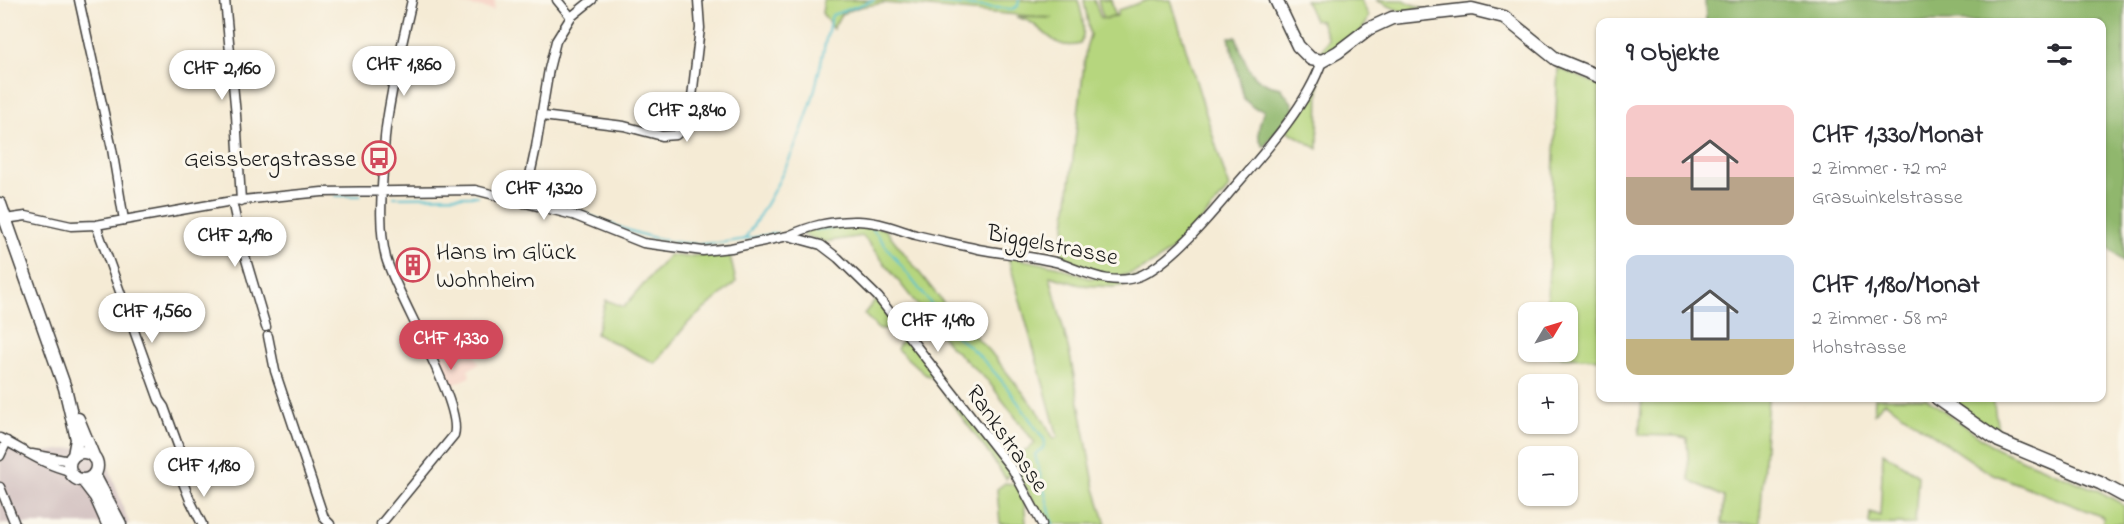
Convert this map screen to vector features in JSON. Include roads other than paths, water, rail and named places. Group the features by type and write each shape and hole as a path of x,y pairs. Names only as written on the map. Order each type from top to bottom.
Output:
{"street":[{"path":"79,0 112,149 124,220"},
{"path":"225,0 236,114 236,201 266,327"},
{"path":"381,524 454,435 456,426 443,386 396,286 386,259 381,219 387,121 412,0"},
{"path":"558,0 571,17"},
{"path":"524,203 556,41 571,17 592,0"},
{"path":"542,116 624,126 662,136 676,135 689,123 700,28 698,0"},
{"path":"1276,0 1298,46 1311,59 1322,61 1368,29 1392,18 1472,9 1504,17 1556,59 1596,75"},
{"name":"Biggelstrasse","path":"788,236 815,224 856,220 990,251 1058,263 1099,277 1110,279 1137,276 1172,253 1250,170 1296,111 1322,61"},
{"name":"Rankstrasse","path":"5,219 26,216 71,226 96,225 236,201 322,192 475,190 573,215 643,243 704,252 788,236 821,245 838,258 878,297 1013,470 1042,524"},
{"path":"0,204 65,388 94,458 97,468 89,477 75,478 71,462 77,439 65,388"},
{"path":"96,225 147,369 164,407 187,470 182,480 202,524"},
{"path":"268,336 275,371 324,518 330,524"},
{"path":"1944,402 1999,441 2100,483 2124,496"},
{"path":"0,456 3,440 31,454 71,462 85,452 94,458"},
{"path":"89,477 108,524"},
{"path":"89,477 120,524"},
{"path":"0,487 15,524"}],"waterway":[{"path":"744,240 765,207 792,155 812,100 832,15 874,0"},
{"path":"898,0 1012,9 1018,6 1019,0"},
{"path":"335,196 361,196"},
{"path":"394,197 478,196"},
{"path":"543,200 657,239 680,243 722,243 777,233"},
{"path":"815,230 856,225 871,227 956,336 970,347 1005,385 1045,441 1043,448 1035,455 1053,524"}],"place":[{"name":"Geissbergstrasse","path":"379,158"},
{"name":"Hans im Glück Wohnheim","path":"413,265"}]}
